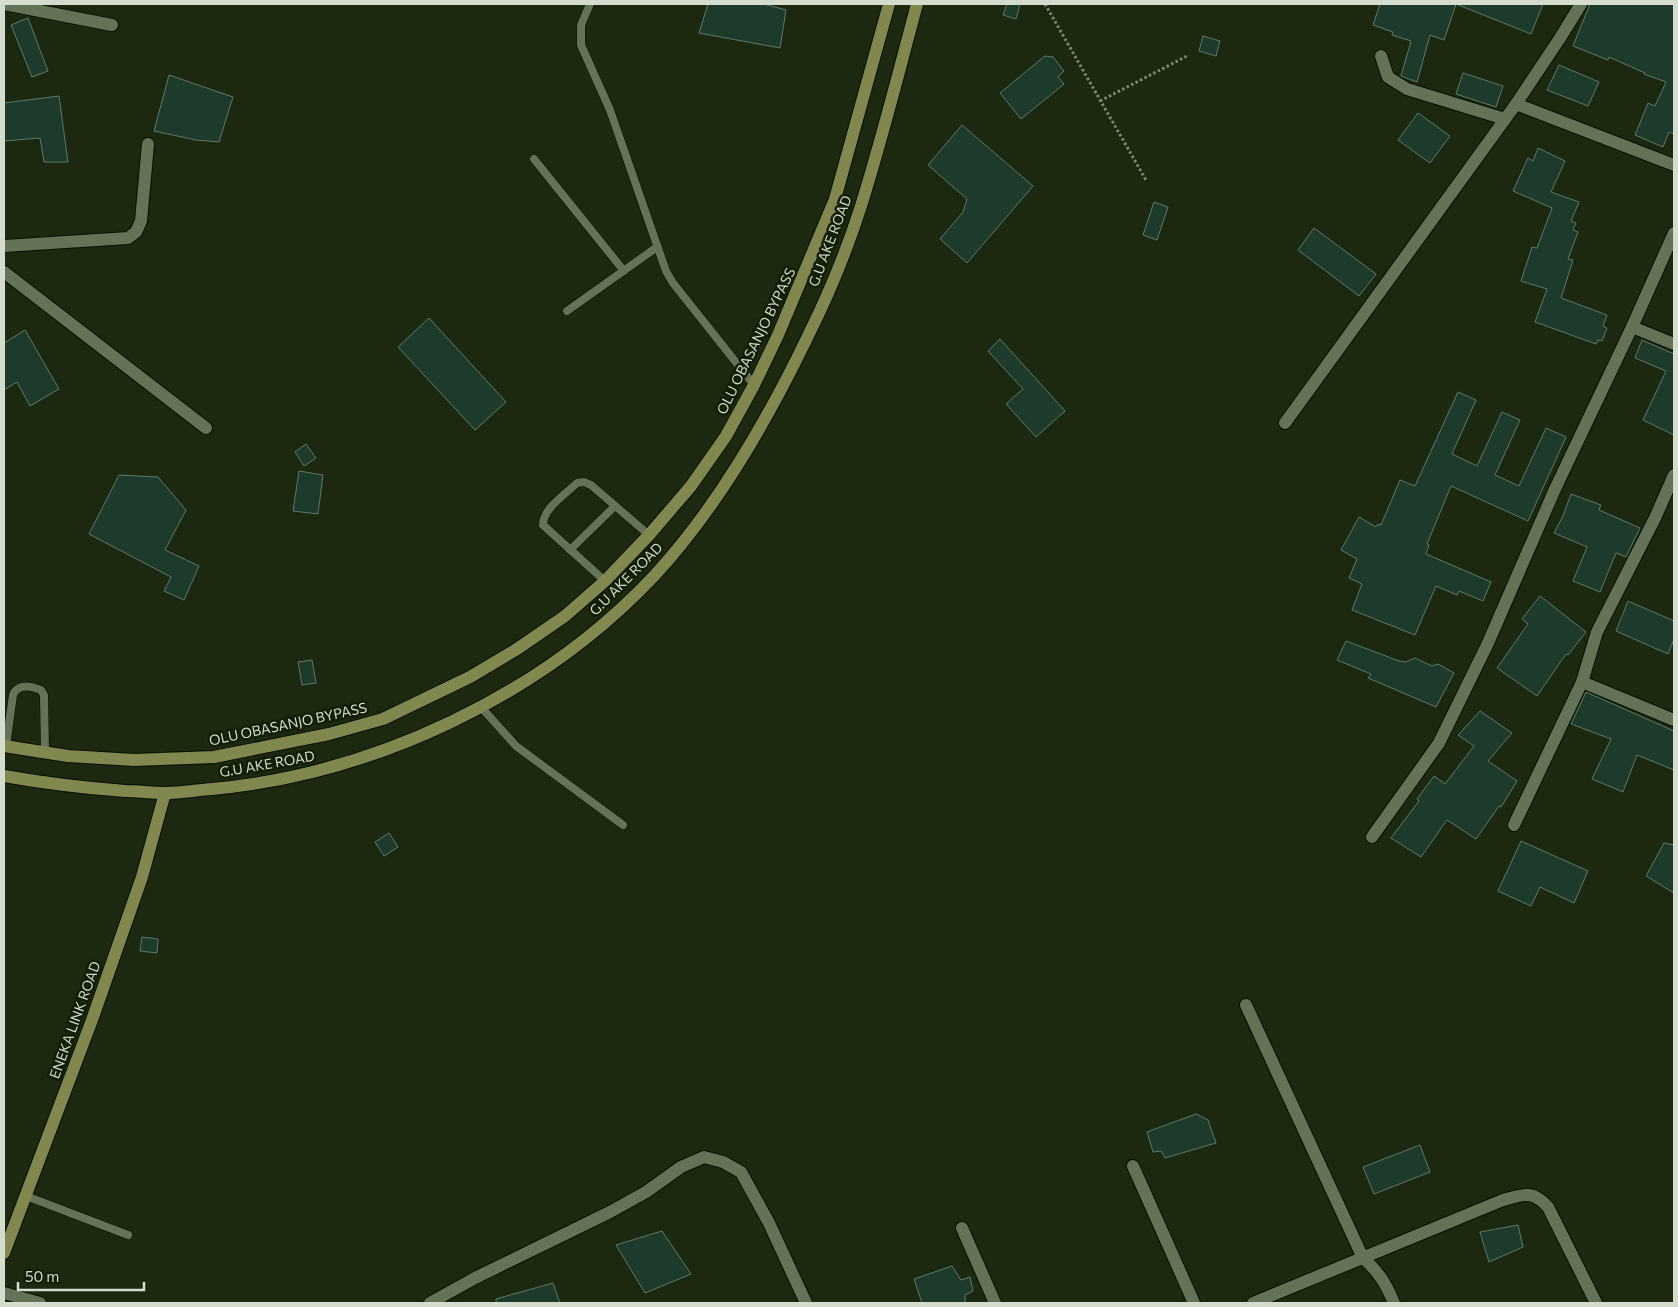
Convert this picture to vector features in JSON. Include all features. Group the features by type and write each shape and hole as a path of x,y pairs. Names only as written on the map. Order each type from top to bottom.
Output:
{"main road":[{"name":"OLU OBASANJO BYPASS","path":"5,746 68,756 134,760 214,757 329,734 383,719 470,677 517,649 565,616 604,582 649,535 691,486 726,436 754,385 778,335 835,199 889,4"},
{"name":"G.U AKE ROAD","path":"4,776 92,788 165,793 238,786 298,775 400,745 462,717 509,691 553,662 609,619 654,575 704,515 735,468 774,402 808,337 860,208 917,4"},
{"name":"ENEKA LINK ROAD","path":"4,1254 92,1020 142,877 165,793"}],"street":[{"path":"4,4 112,25"},
{"path":"1285,423 1516,104 1581,4"},
{"path":"1381,56 1388,76 1407,89 1505,119"},
{"path":"1516,104 1674,165"},
{"path":"4,246 128,238 136,232 141,221 148,144"},
{"path":"1372,838 1438,743 1488,643 1555,489 1632,327 1674,233"},
{"path":"4,272 206,428"},
{"path":"1632,327 1674,344"},
{"path":"1514,825 1582,682 1597,632 1655,518 1674,474"},
{"path":"1582,682 1674,720"},
{"path":"1246,1005 1363,1258 1376,1269 1387,1286 1394,1303"},
{"path":"430,1303 475,1278 610,1212 646,1192 682,1167 704,1157 723,1162 741,1172 769,1223 806,1303"},
{"path":"1133,1166 1194,1303"},
{"path":"1254,1303 1503,1200 1528,1195 1540,1198 1548,1207 1596,1303"},
{"path":"962,1228 995,1303"},
{"path":"4,1293 40,1303"}],"lane":[{"path":"590,4 581,25 581,45 610,110 666,271 673,283 754,385"},
{"path":"534,159 624,271"},
{"path":"566,311 657,247"},
{"path":"604,582 543,525 546,512 577,483 584,482 591,485 649,535"},
{"path":"570,550 615,506"},
{"path":"5,746 13,695 16,689 20,686 36,688 42,690 44,695 44,752"},
{"path":"481,706 516,746 623,825"},
{"path":"26,1196 128,1235"}],"path":[{"path":"1045,4 1146,180"},
{"path":"1100,101 1189,55"}],"building":[{"path":"708,4 764,4 786,10 780,48 699,33"},
{"path":"1007,4 1020,4 1016,19 1003,15"},
{"path":"1380,4 1456,4 1444,40 1430,35 1417,82 1401,76 1411,41 1392,35 1393,32 1373,25"},
{"path":"1456,4 1543,4 1531,34"},
{"path":"1590,4 1674,4 1674,134 1669,132 1663,147 1635,135 1648,103 1655,106 1666,82 1644,74 1609,57 1608,60 1573,46"},
{"path":"28,18 48,71 32,77 11,25"},
{"path":"1203,36 1220,41 1216,56 1199,51"},
{"path":"1045,56 1053,57 1064,71 1058,77 1064,84 1021,119 1000,93"},
{"path":"1559,65 1599,82 1588,106 1547,90"},
{"path":"1463,73 1503,86 1496,107 1456,94"},
{"path":"169,75 233,97 219,142 196,140 154,131"},
{"path":"59,96 68,162 44,162 40,138 4,141 4,103"},
{"path":"1418,113 1450,136 1430,163 1398,140"},
{"path":"962,125 1033,186 967,263 940,239 963,212 967,199 928,165"},
{"path":"1538,148 1565,161 1551,192 1579,202 1571,221 1576,223 1573,230 1578,232 1568,259 1573,260 1561,298 1607,315 1603,326 1607,328 1602,341 1598,340 1596,344 1535,322 1547,289 1521,281 1532,247 1537,248 1552,208 1513,191 1528,158 1533,161"},
{"path":"1154,202 1168,207 1157,240 1143,235"},
{"path":"1314,228 1376,274 1359,296 1298,250"},
{"path":"429,318 506,402 475,430 398,347"},
{"path":"25,330 59,389 30,406 17,382 4,390 4,343"},
{"path":"1000,339 1065,411 1036,437 1006,404 1023,389 988,351"},
{"path":"1642,340 1674,354 1674,435 1643,420 1666,371 1635,358"},
{"path":"1458,392 1476,400 1452,454 1477,466 1502,412 1520,420 1495,475 1519,486 1546,428 1566,437 1528,521 1451,486 1427,544 1429,545 1426,554 1491,582 1483,601 1459,591 1457,595 1436,586 1415,635 1352,610 1362,584 1349,578 1357,559 1341,550 1359,517 1376,527 1378,524 1381,525 1400,480 1415,486"},
{"path":"306,444 316,458 304,466 295,452"},
{"path":"299,471 323,475 318,514 293,511"},
{"path":"119,475 158,477 186,510 165,550 199,566 184,600 164,591 171,577 89,534"},
{"path":"1571,494 1601,505 1599,510 1640,528 1626,557 1616,553 1600,592 1573,581 1587,547 1554,533"},
{"path":"1540,596 1586,632 1568,655 1566,654 1537,696 1497,668 1528,624 1522,619"},
{"path":"1628,601 1674,621 1674,639 1668,654 1616,631"},
{"path":"1346,641 1399,661 1406,662 1415,658 1432,666 1438,664 1454,673 1436,707 1368,678 1371,674 1337,660"},
{"path":"312,660 316,683 302,685 298,662"},
{"path":"1586,692 1674,731 1674,770 1637,755 1623,792 1592,779 1611,739 1571,724"},
{"path":"1480,711 1512,733 1488,761 1517,781 1501,807 1499,806 1476,839 1447,820 1421,857 1391,838 1419,801 1417,799 1434,776 1445,784 1474,746 1458,735"},
{"path":"389,833 398,847 384,856 375,842"},
{"path":"1521,841 1588,871 1574,903 1540,887 1531,906 1498,891"},
{"path":"1664,843 1674,845 1674,893 1646,876"},
{"path":"142,937 158,939 157,953 140,951"},
{"path":"1196,1114 1208,1120 1216,1143 1165,1158 1161,1151 1153,1152 1147,1132"},
{"path":"1420,1145 1430,1172 1374,1194 1363,1167"},
{"path":"1518,1225 1523,1247 1489,1262 1480,1232"},
{"path":"662,1231 691,1274 645,1293 616,1245"},
{"path":"952,1266 961,1280 970,1277 973,1291 965,1295 965,1303 922,1303 914,1279"},
{"path":"553,1283 560,1303 496,1303 496,1299"}]}
